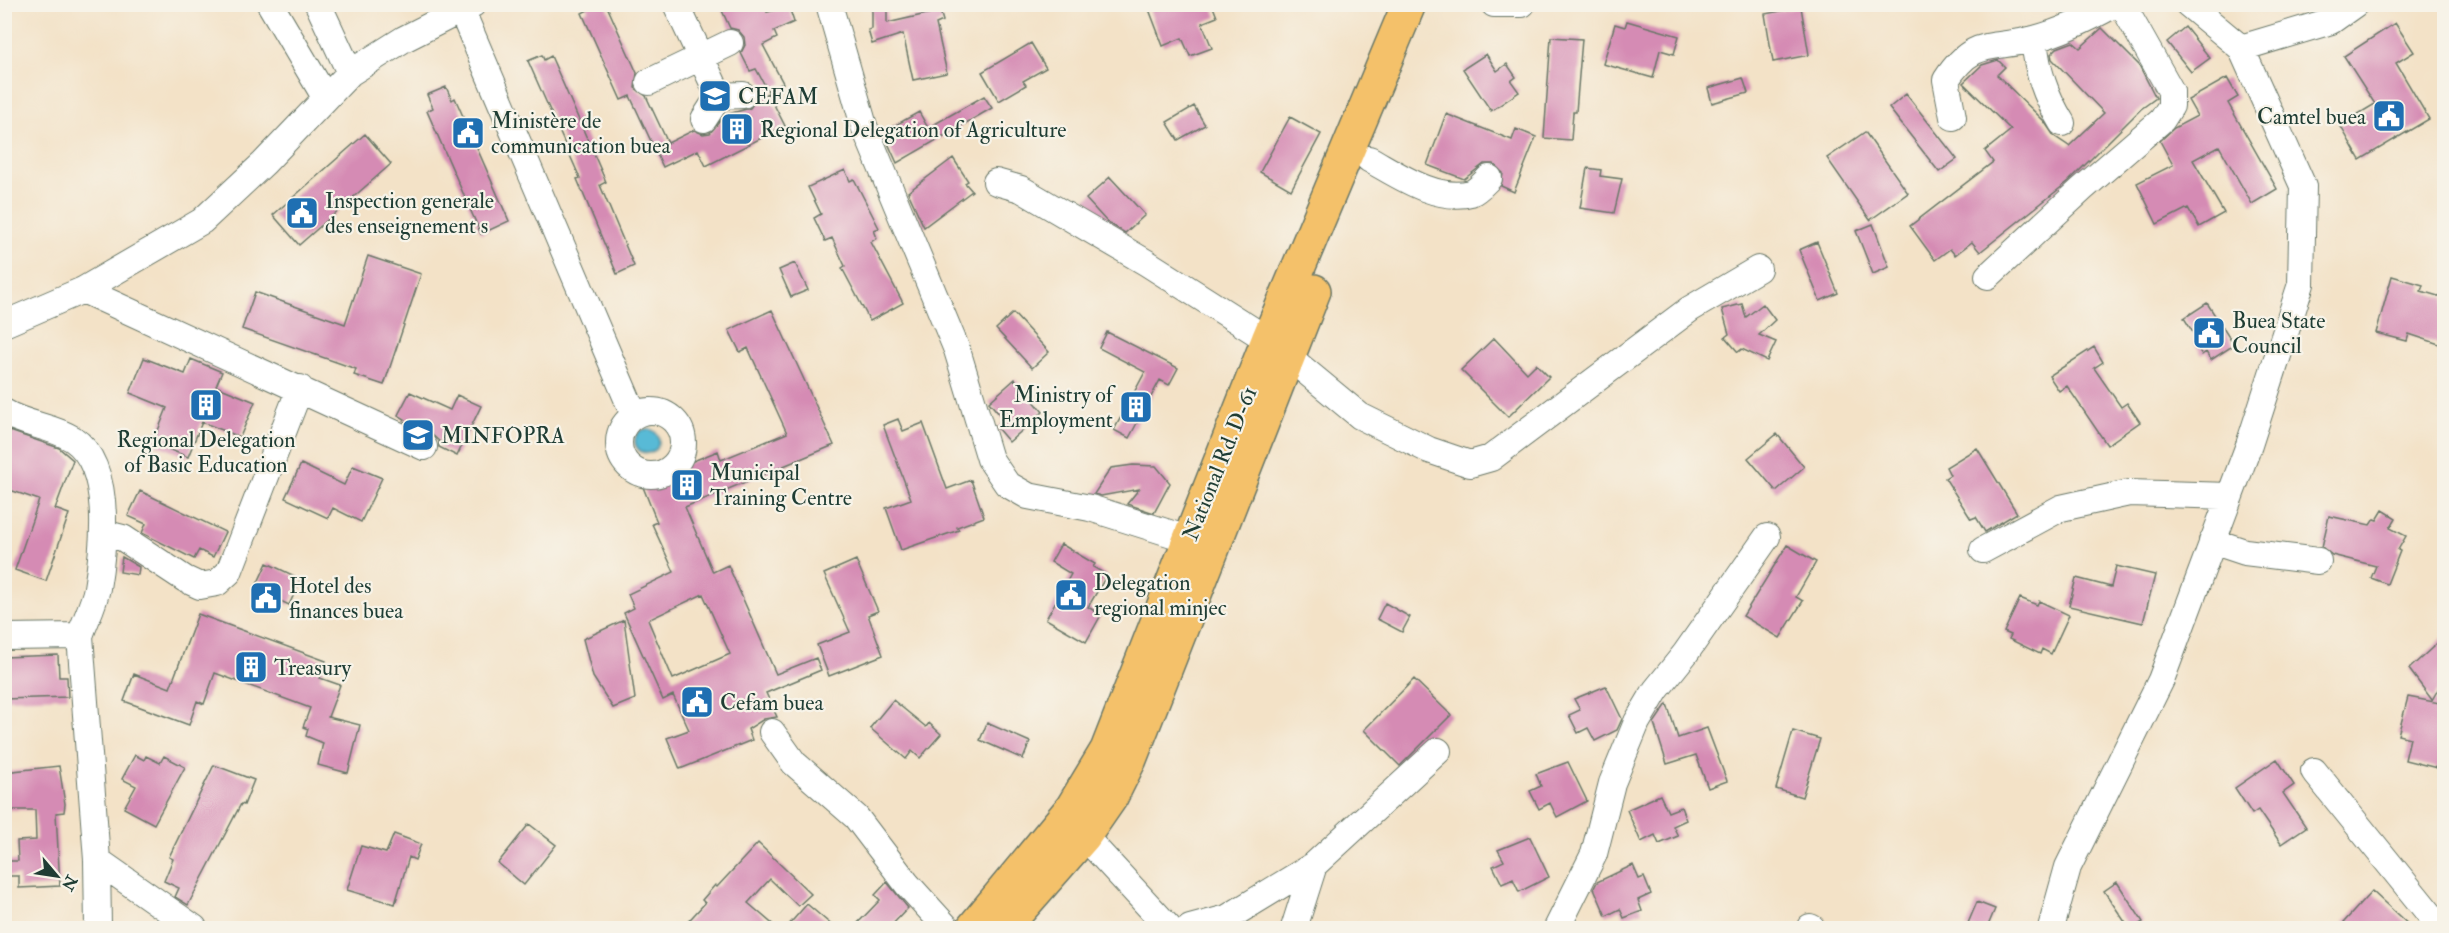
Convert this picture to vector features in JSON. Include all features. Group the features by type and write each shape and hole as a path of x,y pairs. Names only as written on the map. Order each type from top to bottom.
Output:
{"highway":[{"name":"National Rd. D-61","path":"1003,928 1084,836 1111,797 1130,759 1277,349 1408,4"},
{"name":"National Rd. D-61","path":"973,928 1072,808 1107,750 1188,539 1369,159 1431,4"}],"street":[{"path":"270,4 325,97"},
{"path":"318,4 351,73"},
{"path":"676,4 700,56 731,95 704,118"},
{"path":"829,4 864,126 957,350 990,459 1007,484 1028,496 1090,508 1188,539"},
{"path":"1494,4 1522,4"},
{"path":"1953,117 1946,80 1959,61 1982,47 2034,39 2090,18 2115,4"},
{"path":"1988,276 2082,189 2162,120 2171,106 2171,91 2122,4"},
{"path":"2052,928 2068,867 2161,680 2230,496 2301,284 2303,186 2241,48 2188,4"},
{"path":"2241,48 2331,21 2355,4"},
{"path":"7,329 83,290 202,221 264,163 325,97 351,73 404,39 467,7 634,415"},
{"path":"2034,39 2036,68 2046,98 2062,123"},
{"path":"649,82 730,43"},
{"path":"1369,159 1406,180 1446,194 1472,192 1489,178"},
{"path":"996,182 1021,189 1052,206 1277,349 1360,416 1428,450 1470,464 1491,458 1690,309 1758,269"},
{"path":"83,290 424,447"},
{"path":"103,533 123,538 184,579 200,586 217,583 229,572 300,388"},
{"path":"4,412 72,438 89,453 96,471 103,533 96,590 80,636 97,860 98,928"},
{"path":"1983,550 2061,508 2129,493 2230,496"},
{"path":"1557,928 1594,854 1612,783 1637,722 1656,690 1685,654 1767,537"},
{"path":"2212,541 2245,552 2318,561"},
{"path":"4,637 80,636"},
{"path":"772,732 794,763 856,817 907,884 947,928"},
{"path":"1190,928 1227,918 1314,865 1437,751"},
{"path":"2314,771 2441,928"},
{"path":"1084,836 1169,928"},
{"path":"97,860 194,928"},
{"path":"1294,928 1314,865"}],"water":[{"path":"647,429 656,432 659,441 656,450 647,453 638,450 635,441 638,432"}],"building":[{"path":"585,4 606,4 637,73 635,88 646,96 668,143 694,130 703,134 710,133 725,115 750,108 757,98 768,93 785,126 706,166 698,150 663,167 630,96 621,100 582,13 588,10"},
{"path":"719,4 764,4 767,12 789,7 794,22 774,31 777,38 763,45 783,83 768,91 756,69 750,71 741,53 745,45 744,37 738,30 730,28"},
{"path":"872,4 887,4 887,23 940,11 943,21 936,24 947,73 913,80 903,34 872,44 868,30 872,29"},
{"path":"1147,4 1212,4 1217,17 1202,23 1212,48 1190,56 1182,38 1163,46"},
{"path":"1801,7 1809,55 1773,62 1765,14"},
{"path":"1627,21 1679,36 1674,54 1660,50 1653,78 1603,64 1615,24 1625,27"},
{"path":"2395,23 2414,52 2396,63 2429,119 2360,160 2340,125 2375,104 2344,56"},
{"path":"2185,27 2210,58 2191,72 2167,42"},
{"path":"2102,28 2139,65 2156,98 2141,109 2069,181 1980,252 1972,242 1955,255 1950,249 1935,260 1910,226 1993,162 1985,151 2011,130 1963,83 1982,65 1998,60 2005,67 1997,75 2044,121 2054,136 2069,146 2104,113 2052,59 2051,54 2057,48 2073,42 2080,48"},
{"path":"1551,37 1582,39 1576,112 1573,112 1571,140 1544,138"},
{"path":"1031,43 1046,68 1023,81 1026,85 999,101 982,72"},
{"path":"1486,54 1497,71 1507,64 1516,77 1511,81 1519,92 1491,111 1463,69"},
{"path":"542,55 544,60 551,56 606,182 600,185 634,266 617,274 577,179 580,178 528,61"},
{"path":"1743,78 1748,93 1712,103 1708,88"},
{"path":"2227,78 2238,97 2228,103 2277,189 2252,204 2219,146 2193,160 2224,213 2199,227 2188,208 2157,224 2137,183 2173,165 2160,141 2174,128 2197,116 2188,100"},
{"path":"446,87 452,100 455,98 509,221 481,234 427,111 433,108 427,95"},
{"path":"1906,94 1957,159 1939,172 1889,108"},
{"path":"984,96 992,108 897,163 883,132 919,112 928,128"},
{"path":"1194,106 1205,125 1178,140 1167,122"},
{"path":"1446,114 1512,140 1516,129 1536,137 1514,192 1501,186 1503,173 1493,164 1484,164 1464,179 1427,165"},
{"path":"1290,117 1321,134 1291,190 1260,172"},
{"path":"1865,132 1908,193 1870,220 1827,158"},
{"path":"365,134 391,164 299,245 273,215"},
{"path":"953,158 968,181 965,183 972,191 924,227 908,192"},
{"path":"1587,168 1601,170 1600,176 1622,179 1614,213 1580,208"},
{"path":"845,170 850,181 854,179 879,228 874,230 877,238 871,242 903,303 870,321 842,268 845,266 832,238 825,241 814,218 821,214 808,187"},
{"path":"1110,177 1145,215 1125,233 1107,222 1086,199"},
{"path":"1873,224 1889,267 1873,274 1856,231"},
{"path":"1817,242 1838,293 1820,301 1799,250"},
{"path":"368,256 421,274 384,385 354,375 356,369 242,329 255,292 345,324"},
{"path":"795,263 808,290 791,297 779,270"},
{"path":"2392,276 2423,285 2421,291 2445,298 2445,346 2409,334 2407,341 2376,333"},
{"name":"Buea State Council","path":"2207,303 2234,345 2211,360 2206,352 2202,355 2193,341 2197,339 2184,318"},
{"path":"1742,304 1746,317 1763,304 1775,320 1759,335 1776,342 1767,361 1742,349 1738,352 1725,337 1729,334 1722,309"},
{"path":"772,310 834,445 685,507 713,572 728,565 776,674 816,658 821,670 766,693 777,717 764,719 748,729 752,740 680,769 667,738 689,730 673,695 663,700 624,613 634,608 628,594 674,572 652,524 657,522 641,482 718,451 721,460 787,433 748,348 740,352 729,330","holes":["703,594 730,654 673,679 648,620"]},
{"path":"1013,313 1049,352 1032,368 996,329"},
{"name":"Ministry of Employment","path":"1107,332 1178,368 1169,385 1160,380 1129,438 1114,430 1145,372 1099,348"},
{"path":"1494,338 1527,373 1536,364 1549,377 1508,417 1461,370"},
{"path":"2094,347 2103,362 2094,368 2121,407 2127,403 2140,422 2107,445 2067,386 2059,391 2049,376"},
{"name":"Regional Delegation of Basic Education","path":"144,358 185,374 191,359 222,372 216,386 255,402 240,437 202,422 188,457 153,443 167,408 130,393"},
{"path":"1015,379 1043,412 1009,442 997,428 1005,421 989,402"},
{"path":"410,392 450,410 457,395 481,406 457,456 439,447 439,441 431,434 404,421 405,419 398,415"},
{"path":"898,419 903,431 923,423 947,489 971,480 984,517 957,527 959,530 901,550 886,508 911,499 883,425"},
{"path":"4,429 59,448 73,460 55,509 69,514 46,581 15,570 39,500 4,488"},
{"path":"1777,434 1804,467 1776,491 1748,458"},
{"path":"1977,448 2017,513 1985,532 1976,517 1971,519 1945,478 1950,475 1946,467"},
{"path":"301,464 344,485 353,466 382,478 361,522 333,508 328,518 285,498"},
{"path":"1133,465 1156,466 1170,483 1154,513 1127,504 1139,489 1101,496 1094,494 1111,468"},
{"path":"140,491 225,532 213,557 199,550 194,559 142,533 146,524 128,516"},
{"path":"2383,510 2396,518 2390,528 2406,536 2398,550 2400,551 2387,584 2371,578 2376,566 2332,555 2322,547 2329,516 2370,525 2374,519 2377,520"},
{"path":"1061,544 1095,564 1093,567 1107,575 1088,607 1101,615 1086,642 1046,619 1071,574 1051,562"},
{"path":"1787,545 1816,562 1796,597 1803,601 1780,638 1743,616"},
{"path":"122,557 139,567 138,575 120,572"},
{"path":"856,560 878,611 868,615 883,655 829,676 817,645 850,632 824,574"},
{"path":"267,563 301,579 289,605 255,589"},
{"path":"2116,566 2155,575 2143,623 2069,606 2076,578 2111,587"},
{"path":"2020,598 2037,605 2039,601 2069,615 2051,654 2042,649 2040,654 2009,639 2011,635 2004,632"},
{"path":"1385,603 1410,617 1402,632 1377,619"},
{"name":"Treasury","path":"198,614 326,661 320,678 340,685 328,717 360,725 348,773 318,765 323,743 306,736 308,729 303,727 310,708 215,673 204,704 197,701 189,725 124,701 134,674 170,688"},
{"path":"624,620 635,699 613,708 593,677 583,639"},
{"path":"2445,636 2445,677 2432,700 2409,669"},
{"path":"58,655 59,677 67,677 68,697 4,699 4,657"},
{"path":"1414,679 1451,715 1400,766 1364,730"},
{"path":"1606,686 1622,719 1617,730 1595,741 1588,728 1578,733 1569,715 1580,710 1574,699"},
{"path":"2408,697 2445,704 2445,770 2405,760 2410,738 2398,735"},
{"path":"893,700 926,727 929,723 941,734 920,758 912,751 906,759 870,728"},
{"path":"1667,704 1678,738 1707,728 1727,781 1708,788 1696,755 1667,764 1654,723"},
{"path":"987,723 1030,742 1023,759 980,740"},
{"path":"1793,731 1820,739 1802,797 1776,789"},
{"path":"135,755 144,760 146,756 160,763 164,756 185,767 154,824 124,808 136,786 122,779"},
{"path":"2277,759 2294,785 2283,793 2306,827 2281,844 2258,810 2252,814 2235,788"},
{"path":"1568,762 1587,801 1557,817 1550,803 1539,809 1530,791 1541,786 1536,774"},
{"path":"214,765 254,780 244,805 241,804 188,905 175,897 179,888 164,881 173,859 169,857"},
{"path":"59,766 65,804 64,812 56,813 60,886 19,888 19,876 4,876 4,861 18,861 17,841 36,840 35,810 4,810 4,772"},
{"path":"1660,795 1668,812 1681,807 1686,820 1673,826 1678,836 1659,844 1655,835 1641,842 1627,810"},
{"path":"529,824 556,845 524,885 498,863"},
{"path":"394,834 421,844 415,860 409,857 395,904 347,890 361,846 386,853"},
{"path":"1530,837 1549,877 1519,892 1513,879 1502,884 1493,866 1504,861 1498,850"},
{"path":"758,843 811,894 798,906 770,879 748,903 777,928 682,928 705,903 702,900 715,885 717,887"},
{"path":"1633,865 1639,879 1644,877 1651,894 1638,900 1642,911 1624,918 1620,909 1606,916 1594,888 1597,882"},
{"path":"887,882 908,908 889,928 853,928 880,900 875,895"},
{"path":"2117,882 2143,922 2133,928 2129,928 2104,891"},
{"path":"2372,891 2412,928 2351,928 2344,922"},
{"path":"1977,902 1995,909 1987,928 1966,928"},
{"path":"807,904 835,928 786,928"}],"place":[{"name":"CEFAM","path":"715,96"},
{"name":"Camtel buea","path":"2389,116"},
{"name":"Regional Delegation of Agriculture","path":"737,129"},
{"name":"Ministère de communication buea","path":"468,133"},
{"name":"Inspection generale des enseignement s","path":"302,213"},
{"name":"Buea State Council","path":"2209,333"},
{"name":"Regional Delegation of Basic Education","path":"206,405"},
{"name":"Ministry of Employment","path":"1136,407"},
{"name":"MINFOPRA","path":"418,435"},
{"name":"Municipal Training Centre","path":"687,485"},
{"name":"Delegation regional minjec","path":"1071,595"},
{"name":"Hotel des finances buea","path":"266,598"},
{"name":"Treasury","path":"251,667"},
{"name":"Cefam buea","path":"697,702"}]}
